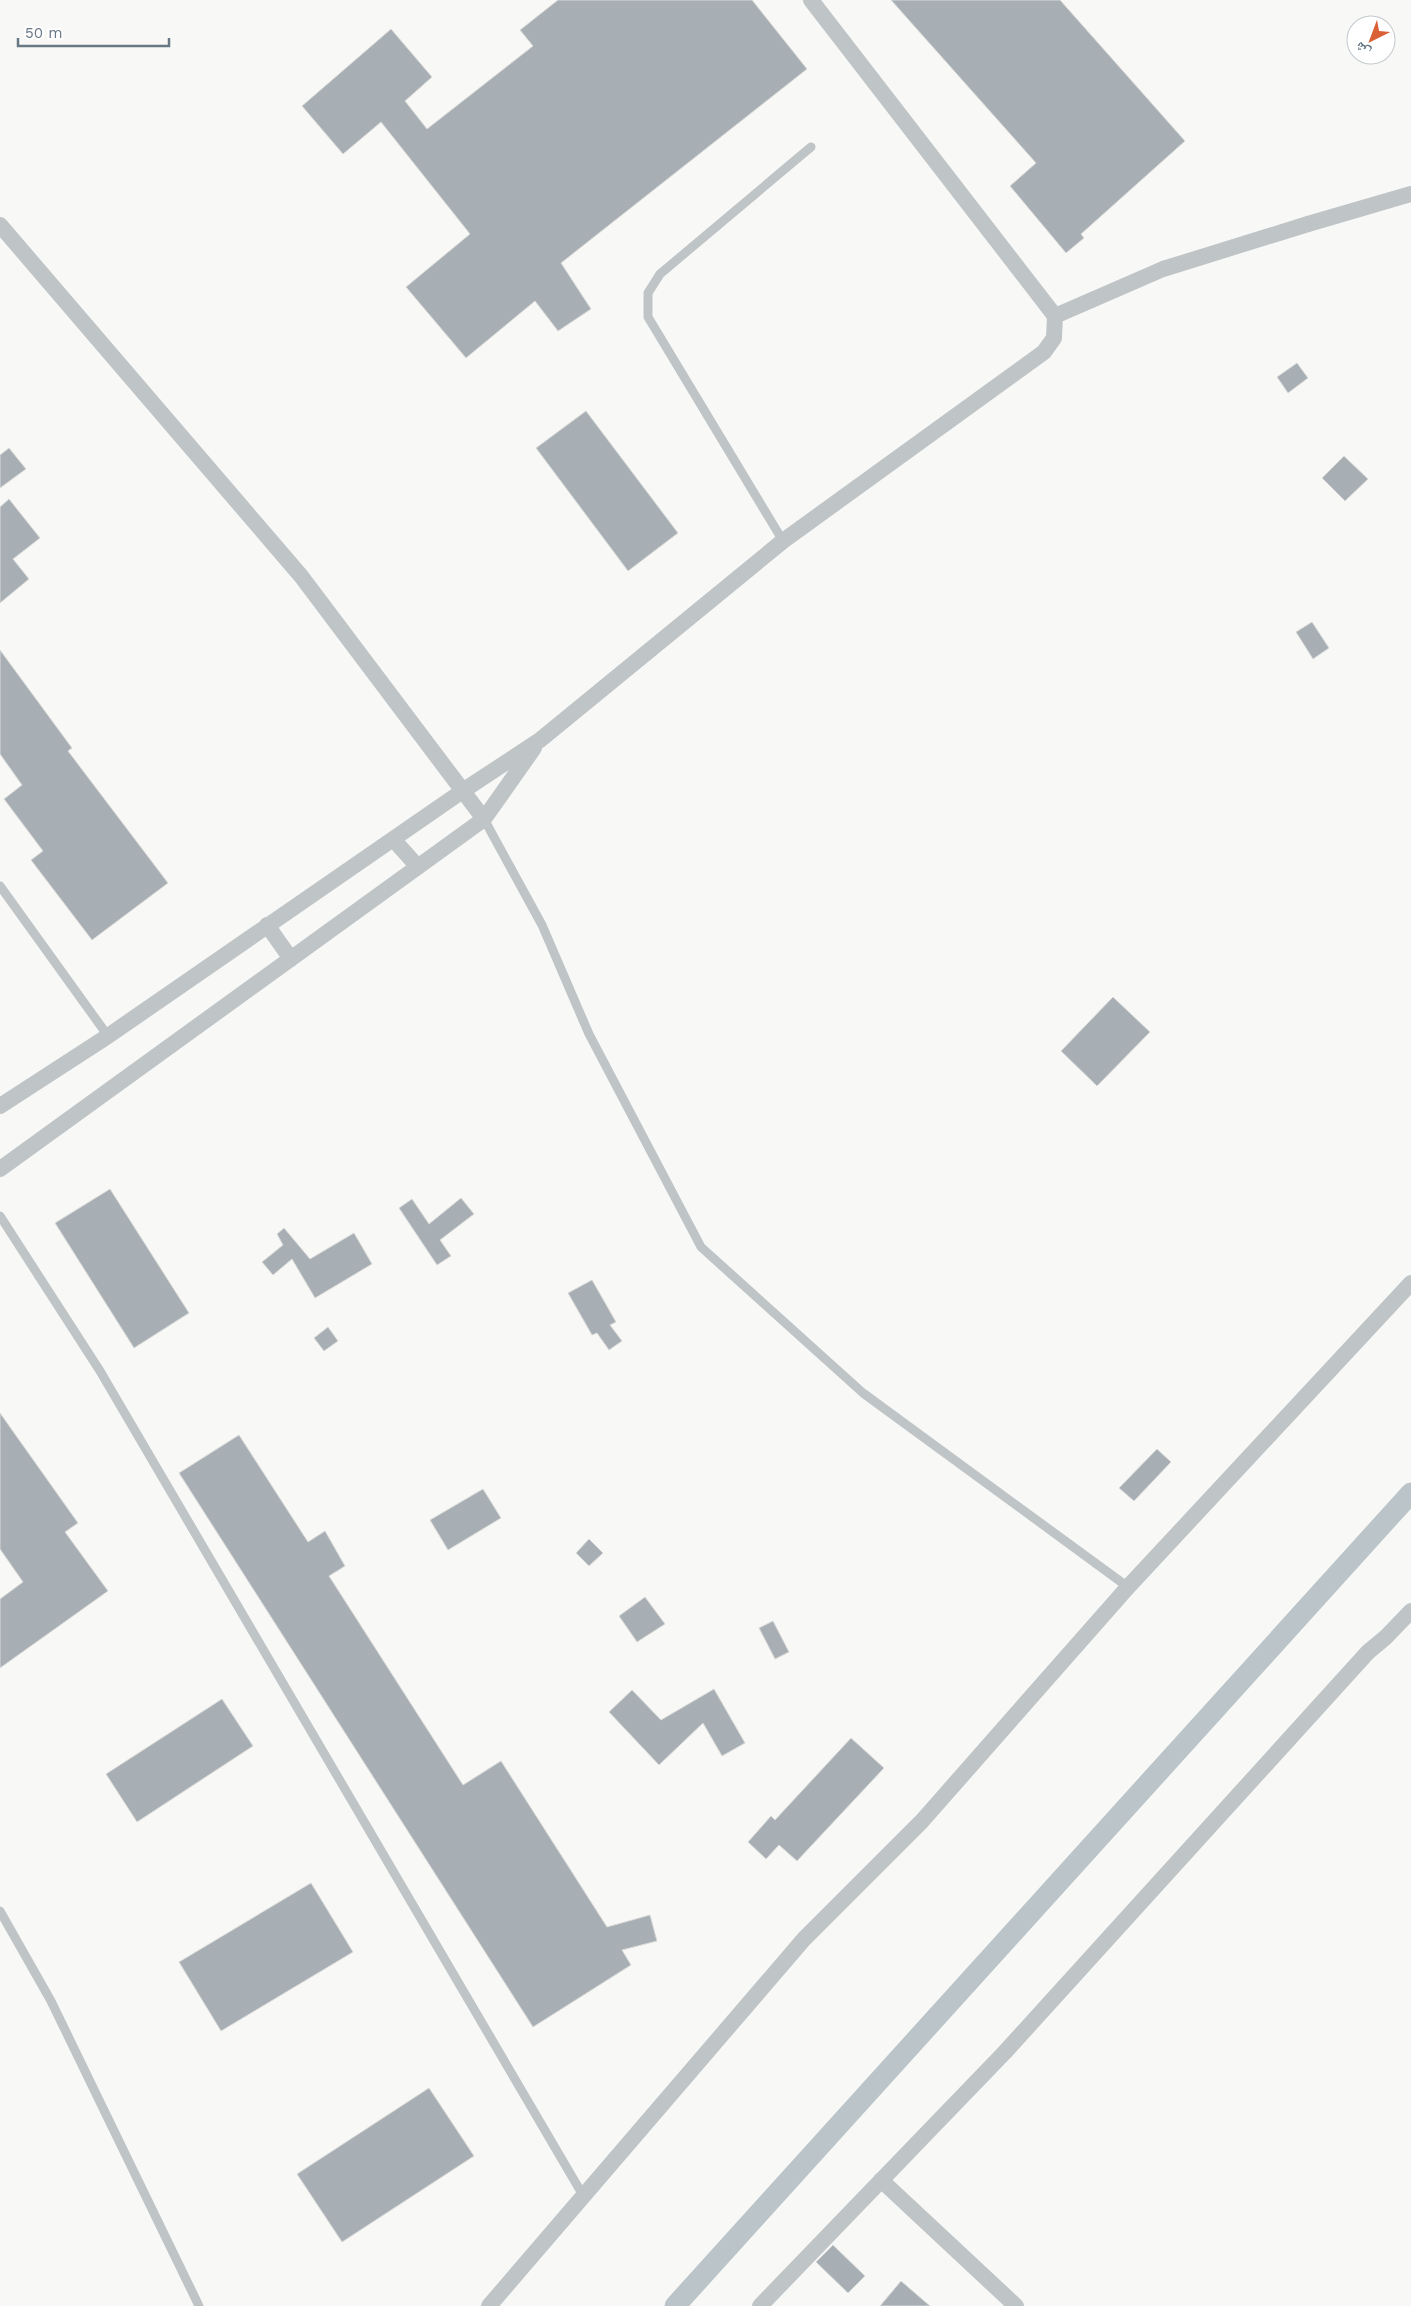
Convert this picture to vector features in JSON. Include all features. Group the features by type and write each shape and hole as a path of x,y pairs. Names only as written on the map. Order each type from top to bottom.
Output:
{"street":[{"path":"0,1106 108,1036 464,790 540,740 783,541 1044,352 1054,338 1055,316 811,0"},
{"path":"1055,316 1163,269 1411,194"},
{"path":"0,226 301,576 484,819"},
{"path":"0,1169 484,819 540,740"},
{"path":"393,839 418,867"},
{"path":"267,926 291,959"},
{"path":"490,2306 584,2198 695,2064 804,1939 922,1821 1128,1587 1411,1283"},
{"path":"760,2306 1012,2044 1368,1652 1386,1637 1411,1611"},
{"path":"881,2180 1016,2306"}],"lane":[{"path":"783,541 648,317 648,293 660,274 811,147"},
{"path":"484,819 542,925 589,1034 701,1247 863,1393 1128,1587"},
{"path":"0,886 108,1036"},
{"path":"0,1216 105,1380 584,2198"},
{"path":"0,1911 50,2001 199,2306"}],"building":[{"path":"558,0 752,0 807,69 561,263 591,309 558,331 535,301 466,358 406,287 470,234 381,122 343,154 302,106 391,29 432,77 405,101 427,129 533,46 520,30"},
{"path":"891,0 1060,0 1185,141 1081,234 1084,238 1066,253 1010,186 1036,163"},
{"path":"1297,363 1308,378 1288,393 1277,377"},
{"path":"586,411 678,533 628,571 536,448"},
{"path":"9,448 26,469 0,488 0,455"},
{"path":"1344,456 1368,479 1345,501 1322,478"},
{"path":"9,499 40,538 13,559 29,579 0,603 0,507"},
{"path":"1312,622 1329,648 1313,659 1296,632"},
{"path":"0,650 72,748 68,751 168,883 92,940 31,860 43,851 4,799 22,785 0,754"},
{"path":"1113,997 1150,1032 1097,1086 1061,1051"},
{"path":"110,1189 189,1313 134,1348 55,1223"},
{"path":"461,1198 474,1214 440,1240 451,1256 437,1265 399,1208 412,1199 429,1224"},
{"path":"284,1228 310,1259 354,1233 372,1264 315,1298 292,1259 273,1275 262,1262 283,1245 277,1234"},
{"path":"592,1280 616,1322 610,1325 622,1341 609,1350 597,1333 592,1335 568,1293"},
{"path":"328,1327 338,1341 324,1351 314,1338"},
{"path":"0,1413 78,1523 65,1532 108,1591 0,1668 0,1599 23,1582 0,1549"},
{"path":"239,1435 308,1542 325,1531 345,1566 329,1576 463,1785 501,1761 607,1927 650,1915 657,1941 622,1950 631,1965 533,2027 179,1473"},
{"path":"1157,1449 1171,1462 1134,1501 1119,1488"},
{"path":"483,1489 501,1518 448,1550 430,1520"},
{"path":"589,1539 603,1553 589,1566 576,1553"},
{"path":"645,1597 665,1624 637,1642 619,1616"},
{"path":"773,1621 789,1652 775,1659 759,1628"},
{"path":"714,1689 745,1743 722,1756 703,1723 659,1765 609,1712 632,1690 661,1720"},
{"path":"222,1699 253,1746 137,1822 106,1774"},
{"path":"851,1738 884,1768 797,1861 779,1845 766,1859 748,1842 771,1816 775,1820"},
{"path":"311,1883 353,1952 221,2031 179,1962"},
{"path":"429,2088 474,2156 342,2242 297,2174"},
{"path":"833,2245 865,2276 848,2293 816,2262"},
{"path":"901,2281 930,2306 880,2306"}],"waterway":[{"path":"675,2306 1411,1493"}]}
